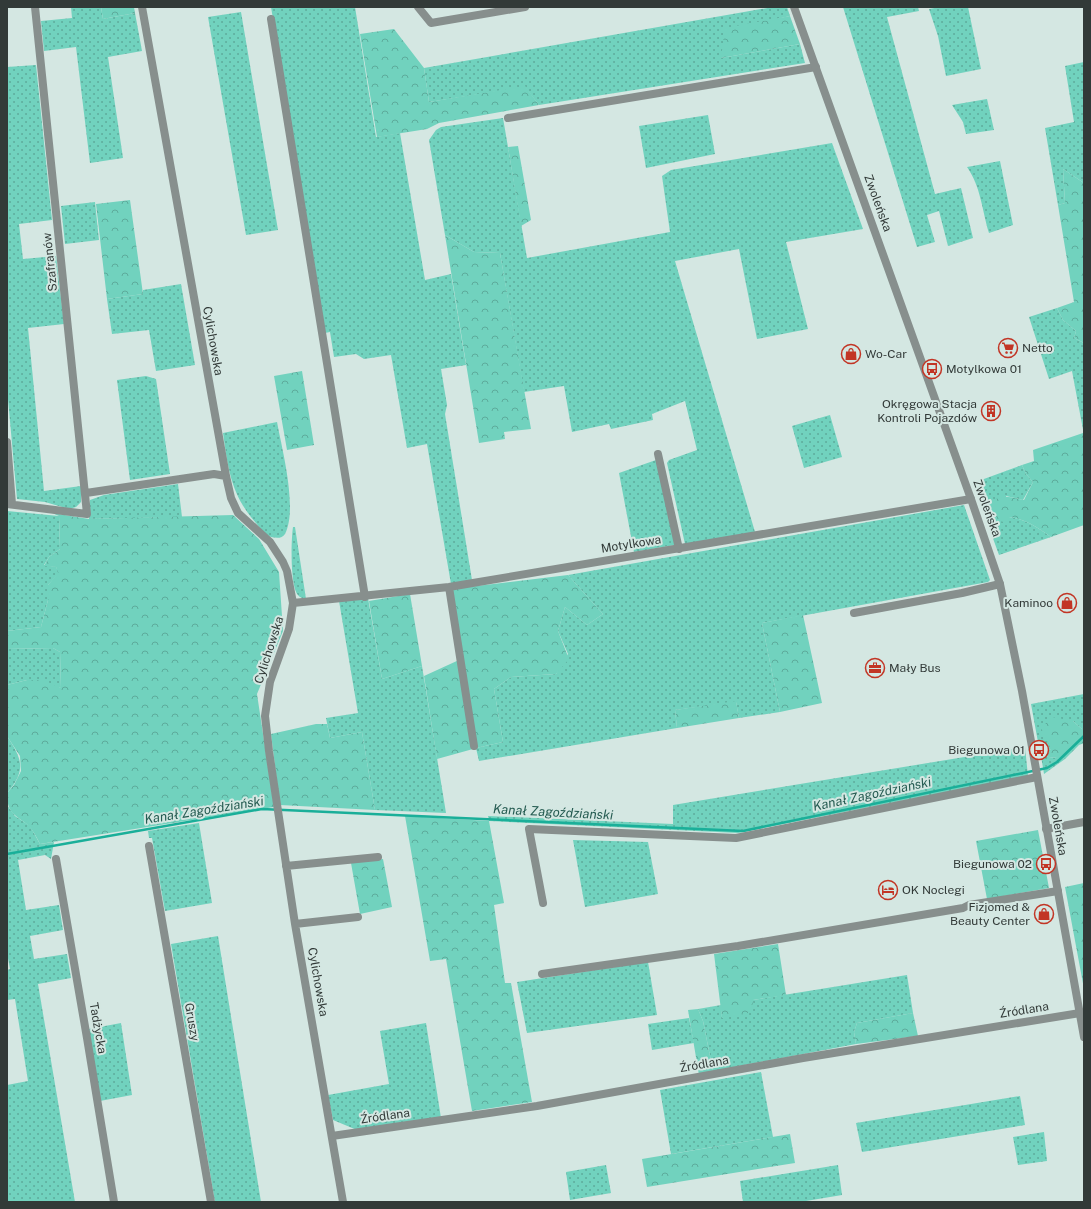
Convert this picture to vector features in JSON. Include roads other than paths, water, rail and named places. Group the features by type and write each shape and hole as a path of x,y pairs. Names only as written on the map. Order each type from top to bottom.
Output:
{"street":[{"name":"Szafranów","path":"9,504 87,514 35,7"},
{"name":"Cylichowska","path":"142,7 226,476 238,513 270,542 283,562 287,571 293,603 289,629 270,682 265,716 277,808 295,924 343,1202"},
{"path":"418,7 431,23 525,7"},
{"name":"Zwoleńska","path":"794,7 971,499 1000,584 1035,764 1084,1037"},
{"path":"271,19 365,597"},
{"path":"508,118 816,67"},
{"path":"7,442 9,504"},
{"path":"658,454 679,549"},
{"path":"86,494 214,474 226,476"},
{"name":"Motylkowa","path":"293,603 365,597 449,587 971,499"},
{"path":"854,613 962,594 1000,584"},
{"path":"449,587 474,746"},
{"path":"543,903 529,829 736,838 1037,776"},
{"path":"1046,829 1084,822"},
{"name":"Gruszy","path":"149,846 211,1202"},
{"path":"286,866 378,856"},
{"name":"Tadżycka","path":"56,859 114,1202"},
{"path":"542,974 745,944 1058,891"},
{"path":"295,924 358,917"},
{"name":"Źródlana","path":"332,1136 537,1106 803,1058 1080,1013"}],"waterway":[{"name":"Kanał Zagoździański","path":"7,854 262,809 743,831 1047,768 1057,762 1084,736"}],"place":[{"name":"Netto","path":"1008,348"},
{"name":"Wo-Car","path":"851,354"},
{"name":"Motylkowa 01","path":"932,369"},
{"name":"Okręgowa Stacja Kontroli Pojazdów","path":"991,411"},
{"name":"Kaminoo","path":"1067,603"},
{"name":"Mały Bus","path":"875,668"},
{"name":"Biegunowa 01","path":"1039,750"},
{"name":"Biegunowa 02","path":"1046,864"},
{"name":"OK Noclegi","path":"888,890"},
{"name":"Fizjomed & Beauty Center","path":"1044,914"}]}
